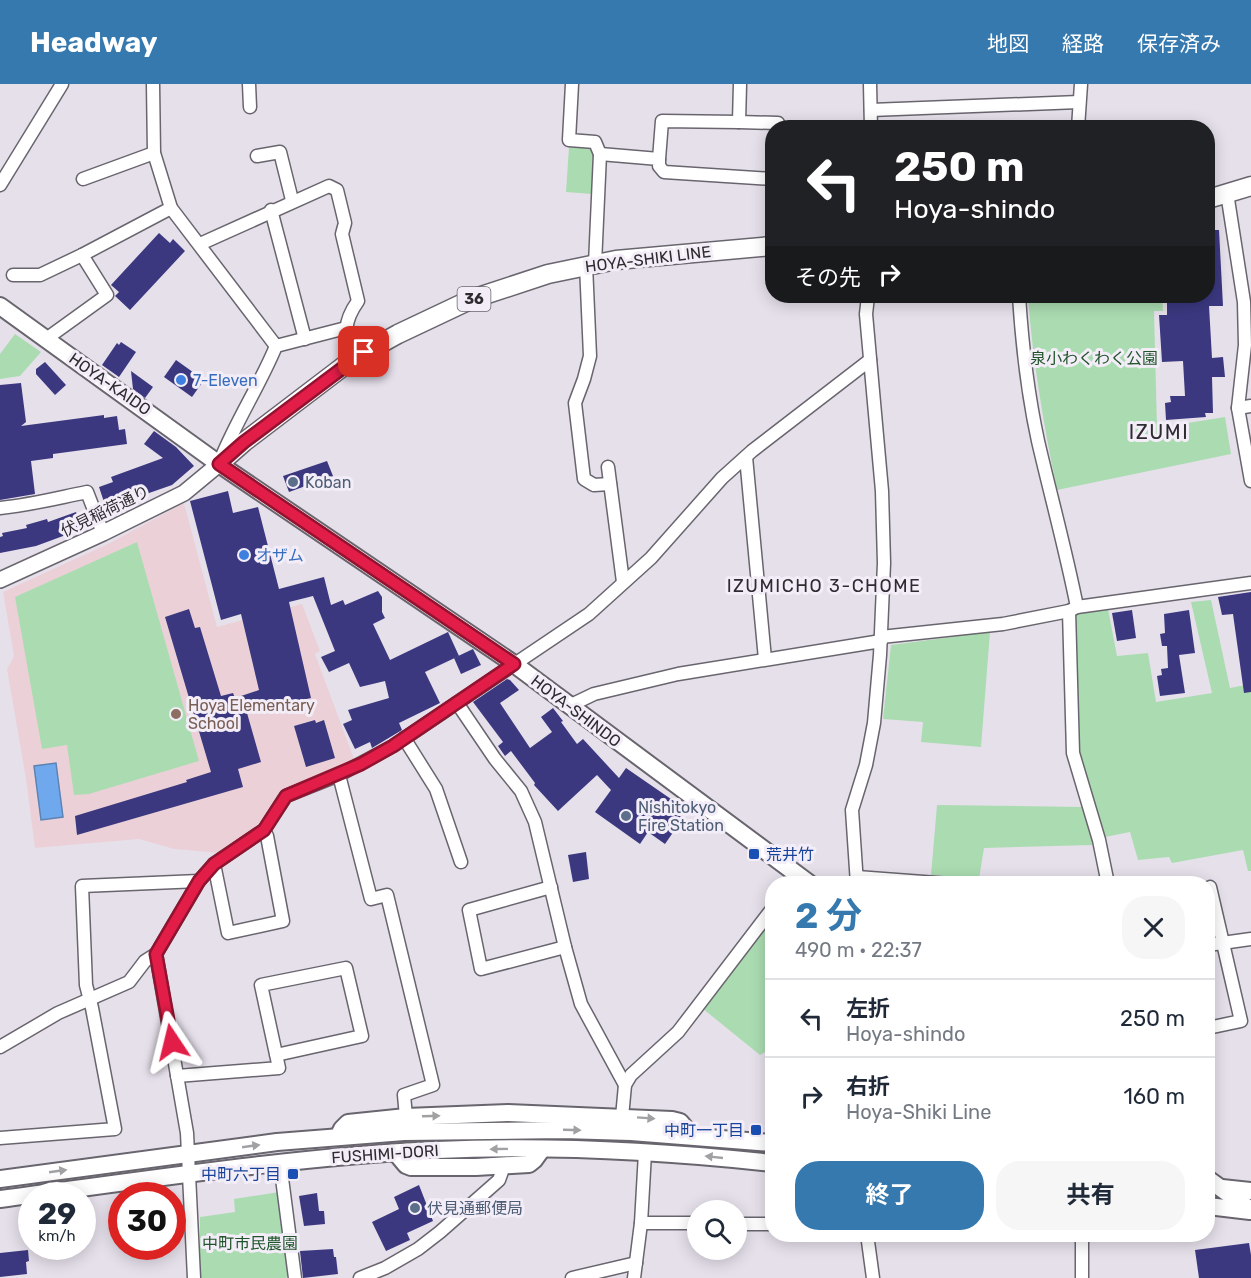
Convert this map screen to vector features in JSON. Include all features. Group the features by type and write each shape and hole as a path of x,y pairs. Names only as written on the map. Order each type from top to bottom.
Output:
{"main road":[{"path":"1215,197 1251,186"},
{"name":"HOYA-SHIKI LINE","path":"219,464 352,359 398,334 472,300 510,286 616,260 765,247"},
{"name":"HOYA-KAIDO","path":"0,306 219,464"},
{"name":"HOYA-SHINDO","path":"219,464 514,664 793,876"},
{"path":"338,1137 348,1123 357,1121 508,1113 622,1117 680,1122 688,1136"},
{"name":"FUSHIMI-DORI","path":"0,1179 277,1142 404,1132 497,1129 632,1132 765,1142"},
{"path":"396,1152 406,1165 411,1167 504,1166 529,1164 542,1149"},
{"name":"FUSHIMI-DORI","path":"0,1199 280,1163 396,1152 542,1149 709,1156 765,1163"},
{"path":"1215,1185 1251,1191"},
{"path":"1215,1186 1251,1210"},
{"path":"1215,1207 1251,1210"}],"street":[{"path":"0,185 62,84"},
{"path":"153,84 154,153 171,208 276,346"},
{"path":"249,84 250,107"},
{"path":"572,84 569,140 595,142 600,154 590,265 590,356 575,403 576,425 584,479 594,485 610,484"},
{"path":"739,122 740,84"},
{"path":"870,84 871,120"},
{"path":"1078,120 1081,84"},
{"path":"871,110 1079,102"},
{"path":"765,123 662,121 659,159 659,166 664,172 765,179"},
{"path":"257,156 280,152 292,200"},
{"path":"83,179 154,153"},
{"path":"600,154 659,159"},
{"path":"200,244 292,200 329,186 337,190 345,223 342,234 358,301 347,316 348,346 352,359"},
{"path":"1227,193 1244,302 1245,345 1238,408 1251,482"},
{"path":"13,274 40,275 171,208"},
{"path":"271,210 305,339"},
{"path":"46,339 106,295 82,255"},
{"path":"857,876 852,810 866,765 874,723 884,563 866,314 867,303"},
{"path":"1019,303 1021,331 1038,440 1066,551 1073,609 1073,753 1099,840 1106,876"},
{"path":"276,346 346,328"},
{"path":"219,464 231,434 251,400 276,346"},
{"path":"0,1047 58,1013 129,982 145,961 156,954 199,881 214,864 264,830 286,796 361,764 457,703 588,614 651,558 722,478 870,360"},
{"path":"1238,408 1251,406"},
{"path":"746,457 765,659"},
{"name":"伏見稲荷通り","path":"0,580 103,533 184,492 219,464"},
{"path":"608,467 623,582"},
{"path":"0,508 37,504 44,500 87,492 103,533"},
{"path":"569,706 594,694 678,674 881,639 1003,624 1073,609 1251,584"},
{"path":"457,703 495,759 521,791 535,822 581,1004 625,1085"},
{"path":"404,738 436,789 461,862"},
{"path":"339,775 371,899 387,895 433,1085 404,1095 406,1117"},
{"path":"214,864 228,933 284,921 264,830"},
{"path":"0,1138 115,1128 86,986 82,886 199,881"},
{"path":"551,886 469,910 481,969 565,947"},
{"path":"1215,907 1241,1022 1215,1027"},
{"path":"622,1117 625,1085 631,1074 678,1032 765,918"},
{"path":"1215,944 1251,939"},
{"path":"156,954 187,1132 194,1278"},
{"path":"177,1076 279,1068 276,1055 261,986 345,968 362,1036 276,1055"},
{"path":"634,1278 641,1223 645,1153"},
{"path":"280,1163 295,1278"},
{"path":"360,1278 385,1268 418,1249 440,1232 499,1180 504,1166"},
{"path":"641,1223 687,1223"},
{"path":"747,1224 765,1224"},
{"path":"868,1242 873,1278"},
{"path":"1082,1242 1082,1278"},
{"path":"572,1278 636,1263"}],"shaded area":[{"name":"Hoya Elementary School","path":"184,503 217,627 302,604 320,651 315,654 354,759 288,787 262,825 220,853 174,849 139,839 35,848 7,669 14,656 3,592 110,543"}],"green space":[{"path":"569,147 590,148 594,155 592,194 566,192"},
{"name":"泉小わくわく公園","path":"1028,303 1162,303 1163,311 1154,311 1157,428 1225,417 1231,454 1057,490 1043,418"},
{"path":"15,334 41,352 20,376 0,379 0,354"},
{"path":"137,542 199,761 89,794 74,795 67,745 42,749 15,597"},
{"path":"1211,600 1230,688 1251,684 1251,871 1248,871 1243,850 1172,863 1169,857 1138,860 1130,832 1105,837 1078,750 1073,619 1080,612 1108,609 1117,656 1148,653 1156,702 1212,693 1191,602"},
{"path":"990,632 981,747 921,742 923,722 883,719 891,645"},
{"path":"937,805 1084,807 1093,845 984,848 979,876 931,875"},
{"path":"765,923 765,1052 760,1055 702,1008"},
{"name":"中町市民農園","path":"279,1192 288,1275 286,1278 200,1278 200,1217 235,1212 234,1199"}],"water":[{"path":"56,763 63,817 41,820 34,766"}],"building":[{"path":"1215,230 1219,230 1223,306 1209,306 1212,358 1223,357 1225,377 1212,377 1213,413 1205,413 1206,417 1166,420 1165,403 1171,402 1170,396 1185,396 1183,361 1162,362 1159,315 1167,315 1167,303 1215,303"},
{"path":"159,233 170,243 173,239 185,251 130,310 115,296 119,292 111,285"},
{"path":"121,342 136,352 119,377 102,365 117,343 119,345"},
{"path":"176,360 204,380 192,397 164,377"},
{"path":"45,362 66,385 55,395 36,374 36,369"},
{"path":"131,371 153,387 145,398 133,389"},
{"path":"21,383 26,422 21,426 104,415 104,418 117,416 119,430 125,429 127,444 53,454 53,458 31,461 35,494 0,500 0,385"},
{"path":"154,431 176,447 194,466 172,485 106,508 99,487 113,482 111,477 163,458 144,444"},
{"path":"327,461 333,476 289,492 283,476"},
{"path":"228,491 233,513 258,507 279,589 324,577 331,605 343,600 345,605 378,591 382,597 382,612 385,618 373,624 390,660 448,632 459,656 425,672 440,703 399,723 402,730 372,748 370,742 355,749 343,724 352,720 348,710 389,698 385,681 360,687 349,663 329,672 321,657 335,651 313,596 289,602 311,698 247,713 261,762 238,769 243,787 77,835 75,816 187,782 186,780 211,772 165,617 189,609 195,628 200,627 221,696 233,693 235,698 259,690 241,614 221,620 190,501"},
{"path":"76,512 82,529 36,546 0,553 2,533 27,528 26,525 47,519 48,522"},
{"path":"1251,592 1251,692 1244,693 1233,614 1222,615 1218,597"},
{"path":"1132,610 1136,638 1117,641 1112,613"},
{"path":"1189,610 1195,653 1179,655 1185,693 1160,696 1157,676 1162,675 1161,669 1168,668 1167,646 1162,646 1160,634 1165,633 1164,614"},
{"path":"473,649 481,665 461,674 454,658"},
{"path":"507,679 519,690 500,703 530,748 552,732 541,717 553,708 577,744 583,739 619,778 626,768 684,808 679,815 683,818 665,844 648,832 640,844 595,812 611,790 597,775 558,811 534,785 535,783 511,751 505,756 498,746 503,742 473,702"},
{"path":"315,720 316,723 324,720 335,758 306,767 294,726"},
{"path":"586,852 589,879 573,882 568,855"},
{"path":"419,1185 433,1221 407,1233 410,1240 386,1251 372,1222 399,1209 394,1197"},
{"path":"317,1193 319,1211 324,1211 325,1224 304,1226 299,1196"},
{"path":"1249,1243 1251,1278 1199,1278 1195,1250"},
{"path":"333,1249 338,1274 303,1278 300,1251"},
{"path":"18,1251 18,1260 29,1260 26,1262 27,1274 0,1277 0,1253"}],"place":[{"name":"7-Eleven","path":"181,380"},
{"name":"Koban","path":"293,482"},
{"name":"オザム","path":"244,555"},
{"name":"Hoya Elementary School","path":"176,714"},
{"name":"Nishitokyo Fire Station","path":"626,816"},
{"name":"荒井竹","path":"754,854"},
{"name":"中町一丁目","path":"756,1130"},
{"name":"中町六丁目","path":"293,1174"},
{"name":"伏見通郵便局","path":"415,1208"}],"district":[{"name":"IZUMI","path":"1159,432"},
{"name":"IZUMICHO 3-CHOME","path":"824,586"}],"route":[{"path":"172,1042 156,954 199,881 214,864 264,830 286,796 339,775 393,746 514,664 219,464 244,442 364,352"}]}
